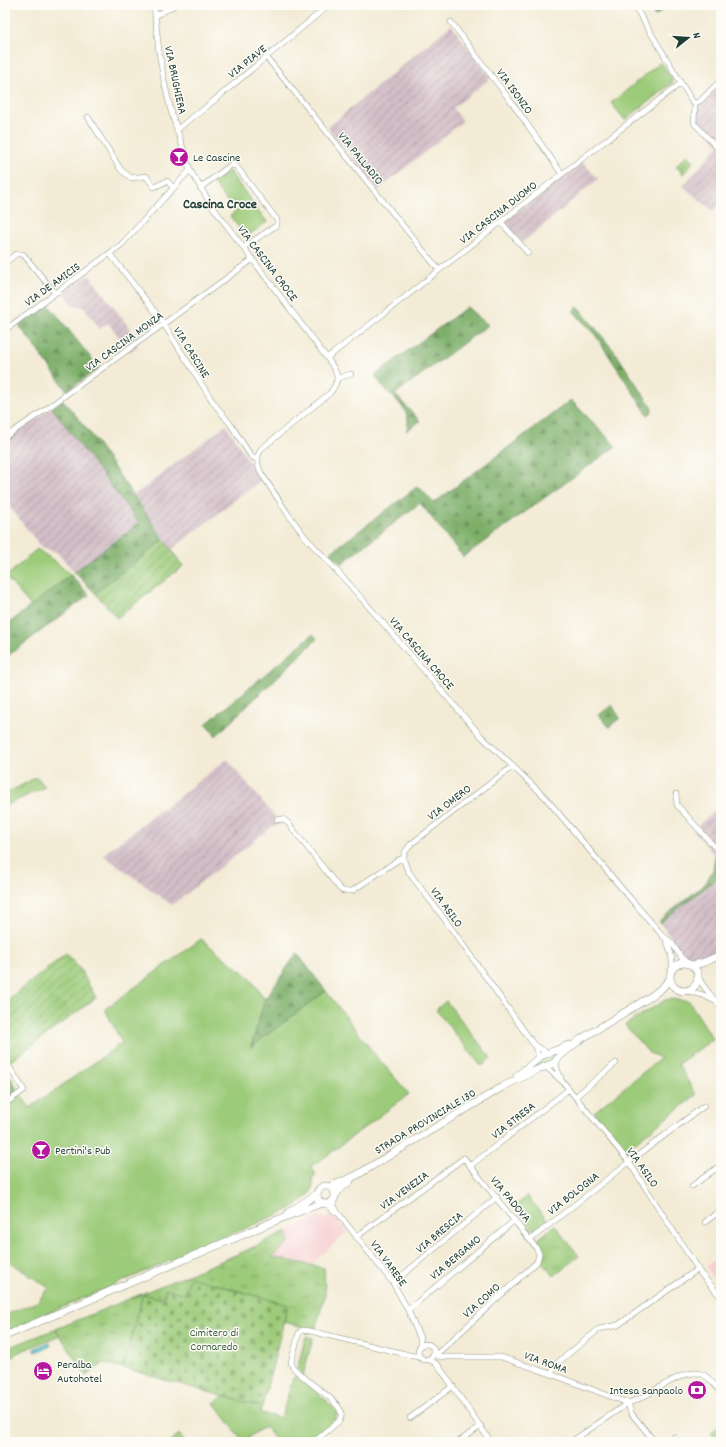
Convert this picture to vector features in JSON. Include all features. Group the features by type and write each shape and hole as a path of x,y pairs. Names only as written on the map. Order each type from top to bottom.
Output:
{"street":[{"name":"VIA BRUGHIERA","path":"154,5 164,81 185,158"},
{"path":"155,16 175,5"},
{"name":"VIA PIAVE","path":"177,130 205,109 329,5"},
{"path":"634,5 692,102 695,103"},
{"name":"VIA ISONZO","path":"451,22 515,107 562,174"},
{"name":"VIA PALLADIO","path":"267,58 439,270"},
{"path":"695,103 700,101 721,80"},
{"name":"VIA CASCINA DUOMO","path":"327,358 681,83"},
{"path":"695,103 694,123 721,152"},
{"path":"88,117 121,170 131,178 146,176 154,187 167,181 174,188"},
{"name":"VIA CASCINA CROCE","path":"185,158 200,188 327,358 338,378"},
{"path":"200,188 231,165 236,166 277,220 277,225 244,247"},
{"name":"VIA DE AMICIS","path":"5,330 110,254 128,237 190,170"},
{"path":"501,222 528,253"},
{"path":"5,263 16,254 23,254 55,293"},
{"name":"VIA CASCINE","path":"110,254 160,318 200,382 251,456 257,460"},
{"name":"VIA CASCINA MONZA","path":"5,437 42,412 253,259"},
{"path":"257,460 261,448 330,393 337,384 338,378 351,374"},
{"name":"VIA CASCINA CROCE","path":"257,460 258,467 267,482 306,538 358,594 460,713 545,797 664,937 672,944 681,957 689,964"},
{"name":"VIA OMERO","path":"403,858 405,852 411,844 513,766"},
{"path":"676,794 677,804 721,854"},
{"path":"277,820 283,819 288,823 343,891 352,891 403,858"},
{"name":"VIA ASILO","path":"403,858 407,869 413,878 446,921 534,1045 537,1052 537,1060"},
{"name":"VIA CASCINA CROCE","path":"664,937 672,952 672,969"},
{"path":"719,1005 704,995 676,988 670,979 672,969 679,964 702,963 721,955"},
{"path":"688,991 695,986 698,976 721,955"},
{"path":"689,964 698,976 703,988 719,1005"},
{"name":"STRADA PROVINCIALE 130","path":"330,1187 357,1175 504,1086 546,1067 581,1039 650,997 662,988 670,979"},
{"name":"STRADA PROVINCIALE 130","path":"650,997 676,988"},
{"name":"STRADA PROVINCIALE 130","path":"504,1086 541,1056 581,1039"},
{"name":"VIA ASILO","path":"534,1045 548,1053"},
{"name":"VIA ASILO","path":"556,1060 557,1069 568,1089 629,1162 698,1269 721,1297"},
{"path":"5,1061 24,1090 5,1104"},
{"path":"575,1097 616,1063"},
{"name":"VIA ASILO","path":"546,1067 564,1082"},
{"name":"VIA STRESA","path":"470,1166 568,1089"},
{"name":"VIA BOLOGNA","path":"531,1239 629,1162 704,1106"},
{"name":"VIA PADOVA","path":"464,1158 531,1239 539,1254"},
{"name":"VIA VENEZIA","path":"356,1237 464,1158"},
{"path":"692,1186 721,1165"},
{"name":"STRADA PROVINCIALE 130","path":"329,1201 340,1189 357,1175"},
{"path":"5,1336 277,1220 329,1201 334,1191 327,1186 321,1187 316,1194 277,1220"},
{"path":"316,1194 318,1200 329,1201"},
{"name":"VIA BRESCIA","path":"393,1283 497,1197"},
{"name":"VIA VARESE","path":"329,1201 393,1283 408,1310 420,1338 418,1353 430,1356 429,1345 416,1328"},
{"path":"705,1222 721,1210"},
{"name":"VIA BERGAMO","path":"408,1310 515,1220"},
{"name":"VIA COMO","path":"430,1356 446,1346 537,1262 539,1254"},
{"path":"551,1374 556,1364 599,1329 619,1324 698,1269"},
{"name":"VIA ROMA","path":"314,1442 339,1421 341,1412 334,1402 292,1366 291,1362 299,1333 304,1329 407,1355 501,1357 628,1403"},
{"path":"407,1355 424,1344 429,1345"},
{"path":"440,1368 442,1361 450,1357 446,1353 446,1346"},
{"path":"430,1356 453,1386 491,1442"},
{"path":"571,1442 628,1403 641,1399 671,1380 694,1373 704,1375 721,1393"},
{"path":"410,1418 453,1386"},
{"path":"628,1403 631,1413 655,1442"},
{"path":"458,1442 481,1426"},
{"path":"667,1442 674,1436"}],"shaded area":[{"path":"451,25 491,78 453,108 463,121 378,190 328,127"},
{"path":"721,85 721,204 713,211 683,186 719,145 696,120 698,105"},
{"path":"582,161 598,179 522,243 504,222"},
{"path":"89,275 138,339 135,342 138,346 131,352 108,323 100,329 84,307 74,306 64,293"},
{"path":"52,408 139,524 74,572 57,552 42,548 5,501 5,440"},
{"path":"226,425 261,480 171,550 133,496"},
{"path":"227,759 281,824 273,826 172,905 103,855"},
{"path":"721,805 721,863 693,830"},
{"path":"721,875 721,948 701,960 691,962 686,959 660,923"},
{"path":"333,1214 348,1231 311,1265 271,1257 289,1242 287,1231 317,1216 325,1219"},
{"path":"721,1233 721,1255 712,1240"},
{"path":"721,1255 721,1288 719,1289 706,1266"}],"green space":[{"path":"648,5 669,5 655,16"},
{"path":"661,62 672,79 672,83 625,120 611,103"},
{"path":"687,155 694,161 683,174 676,166"},
{"path":"229,171 267,222 246,237 230,216 240,208 240,205 236,202 231,206 213,183"},
{"path":"48,304 99,368 67,391 19,325"},
{"path":"467,307 488,325 395,394 420,421 406,431 408,418 406,412 384,388 375,375"},
{"path":"578,307 615,352 651,406 652,412 648,415 596,336 573,311"},
{"path":"63,400 90,433 164,540 95,593 74,572 139,523 52,408"},
{"path":"571,400 616,446 463,557 420,503 341,564 330,553 418,486 434,503"},
{"path":"164,540 183,566 117,618 95,593"},
{"path":"37,549 71,575 31,606 6,577"},
{"path":"71,575 89,595 5,658 5,626"},
{"path":"313,634 317,639 216,736 206,724"},
{"path":"612,705 620,718 609,727 599,715"},
{"path":"37,777 45,787 5,806 5,794"},
{"path":"715,856 721,863 721,875 660,923 660,920 705,884 713,870"},
{"path":"201,939 249,977 265,999 251,1046 326,991 376,1056 409,1094 317,1163 311,1165 316,1176 312,1178 313,1186 310,1194 295,1206 5,1332 5,1315 37,1302 49,1288 5,1259 5,1103 19,1093 30,1108 122,1043 105,1009"},
{"path":"297,953 326,991 251,1047 265,999"},
{"path":"66,954 80,969 96,998 11,1061 5,1056 5,1002"},
{"path":"670,999 689,1001 713,1039 678,1064 696,1095 624,1151 594,1112 661,1058 649,1053 625,1025 665,1000"},
{"path":"446,1001 491,1058 481,1066 436,1010"},
{"path":"558,1053 552,1060 536,1067 535,1066 541,1059"},
{"path":"5,1067 19,1093 5,1103"},
{"path":"527,1196 548,1221 535,1231 515,1206"},
{"path":"555,1225 579,1256 554,1276 541,1261 543,1252 537,1240"},
{"path":"287,1231 289,1242 272,1257 324,1268 325,1295 315,1330 284,1322 288,1305 190,1277 185,1294 166,1289 163,1299 143,1294 123,1368 104,1363 86,1376 56,1329 243,1252"},
{"name":"Cimitero di Cornaredo","path":"190,1277 288,1305 262,1407 123,1368 143,1294 163,1299 166,1289"},
{"path":"56,1329 60,1335 17,1353 5,1365 5,1349"},
{"path":"306,1336 313,1338 303,1375 297,1369"},
{"path":"297,1376 326,1400 337,1412 335,1420 308,1442 277,1442 265,1426 243,1441 214,1403 224,1396 262,1407 260,1413 281,1418 293,1378"},
{"path":"721,1425 721,1442 718,1442 711,1433"},
{"path":"179,1434 186,1442 171,1441"}],"water":[{"path":"49,1342 51,1346 35,1352 34,1349"}],"place":[{"name":"Le Cascine","path":"179,157"},
{"name":"Pertini's Pub","path":"41,1150"},
{"name":"Peralba Autohotel","path":"43,1371"},
{"name":"Intesa Sanpaolo","path":"697,1390"}],"district":[{"name":"Cascina Croce","path":"220,203"}]}
